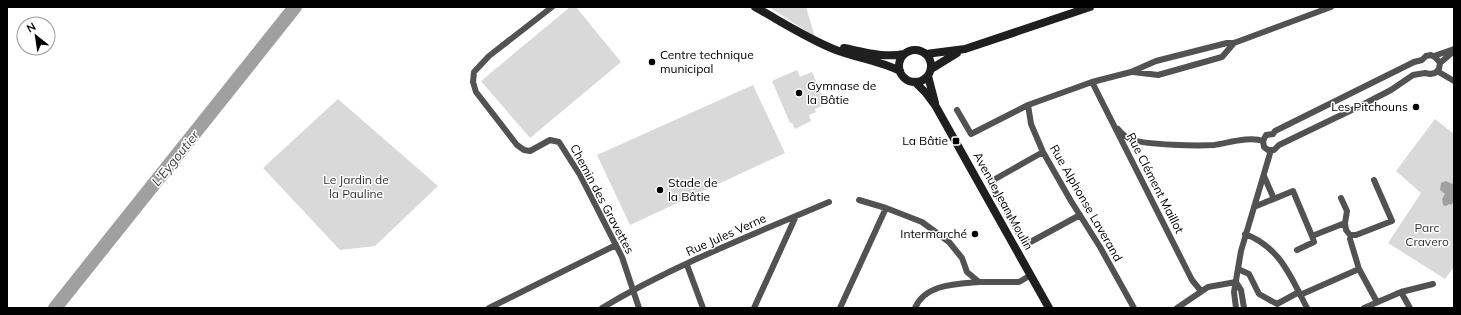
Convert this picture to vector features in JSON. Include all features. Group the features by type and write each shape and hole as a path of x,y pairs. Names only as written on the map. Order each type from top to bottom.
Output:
{"street":[{"name":"Chemin des Gravettes","path":"552,7 489,56 474,72 473,82 476,92 517,144 524,150 530,151 550,140 559,142 580,175 622,256 639,308"},
{"path":"755,7 820,43 846,53 882,63 900,71 906,80 915,82 922,81 944,60 964,49 1090,7"},
{"path":"957,110 971,134 1028,105 1092,82 1131,72 1156,61 1227,43 1234,43 1331,7"},
{"path":"820,43 879,55 896,56 915,50 922,51 931,61 930,72"},
{"path":"1131,72 1158,75 1222,57 1234,43"},
{"path":"926,54 964,49"},
{"path":"1454,50 1440,63 1437,71 1433,74 1425,73 1414,75 1391,90 1279,145 1276,149 1271,150 1264,147 1263,141 1266,135 1273,134 1281,128 1414,62 1422,60 1428,56 1434,56 1454,50"},
{"path":"900,71 900,62 904,54"},
{"path":"1434,56 1440,63"},
{"path":"1422,60 1421,68 1425,73"},
{"path":"1437,71 1454,80"},
{"name":"Avenue Jean Moulin","path":"930,72 935,105"},
{"name":"Avenue Jean Moulin","path":"915,82 935,105 1049,308"},
{"name":"Rue Clément Maillot","path":"1092,82 1189,274 1196,287 1201,291"},
{"name":"Rue Alphonse Laverand","path":"1028,105 1031,124 1043,152 1097,242 1134,308"},
{"path":"1114,125 1124,135 1134,140 1156,143 1212,145 1250,139 1258,139 1263,141"},
{"path":"1273,134 1279,139 1279,145"},
{"path":"1236,308 1234,292 1245,234 1271,150"},
{"path":"1043,152 990,182 1025,245 1080,215"},
{"path":"1264,176 1274,199"},
{"path":"1350,237 1392,221 1374,180"},
{"path":"1254,208 1293,191 1314,242 1297,250"},
{"path":"1340,198 1347,211 1345,223 1346,230 1350,237 1360,269 1376,302"},
{"path":"859,200 886,208 922,222 949,242 962,258 967,272 979,282"},
{"name":"Rue Jules Verne","path":"602,308 633,289 829,202"},
{"path":"840,308 886,208"},
{"path":"754,308 796,216"},
{"path":"1312,236 1345,223"},
{"path":"1245,234 1257,239 1270,248 1280,260 1307,308"},
{"path":"489,308 616,245"},
{"path":"687,265 703,308"},
{"path":"1238,269 1249,274 1259,294 1277,304 1360,269"},
{"path":"915,308 918,300 929,291 949,285 979,282 1019,282 1031,275"},
{"path":"1177,308 1201,291 1236,282"},
{"path":"1236,282 1241,290 1244,308"},
{"path":"1364,308 1401,292 1433,284"},
{"path":"1401,292 1410,308"}],"green space":[{"path":"570,7 576,7 621,62 530,138 481,81"},
{"path":"769,7 806,7 815,37"},
{"name":"Gymnase de la Bâtie","path":"797,70 800,77 812,72 826,104 815,109 816,112 809,115 811,121 795,129 792,123 790,123 772,81"},
{"name":"Stade de la Bâtie","path":"753,85 785,153 630,225 597,155"},
{"name":"Le Jardin de la Pauline","path":"338,99 438,186 375,246 340,250 263,168"},
{"name":"Parc Cravero","path":"1435,119 1454,134 1454,267 1445,279 1388,243 1421,193 1396,171"}],"shaded area":[{"path":"1446,181 1452,184 1454,181 1454,201 1451,205 1449,204 1446,206 1443,205 1442,199 1445,194 1440,190 1441,183"}],"waterway":[{"name":"L'Eygoutier","path":"55,308 295,7"}],"place":[{"name":"Centre technique municipal","path":"652,62"},
{"name":"Gymnase de la Bâtie","path":"799,93"},
{"name":"Les Pitchouns","path":"1416,107"},
{"name":"La Bâtie","path":"956,141"},
{"name":"Stade de la Bâtie","path":"660,190"},
{"name":"Intermarché","path":"975,234"}]}
